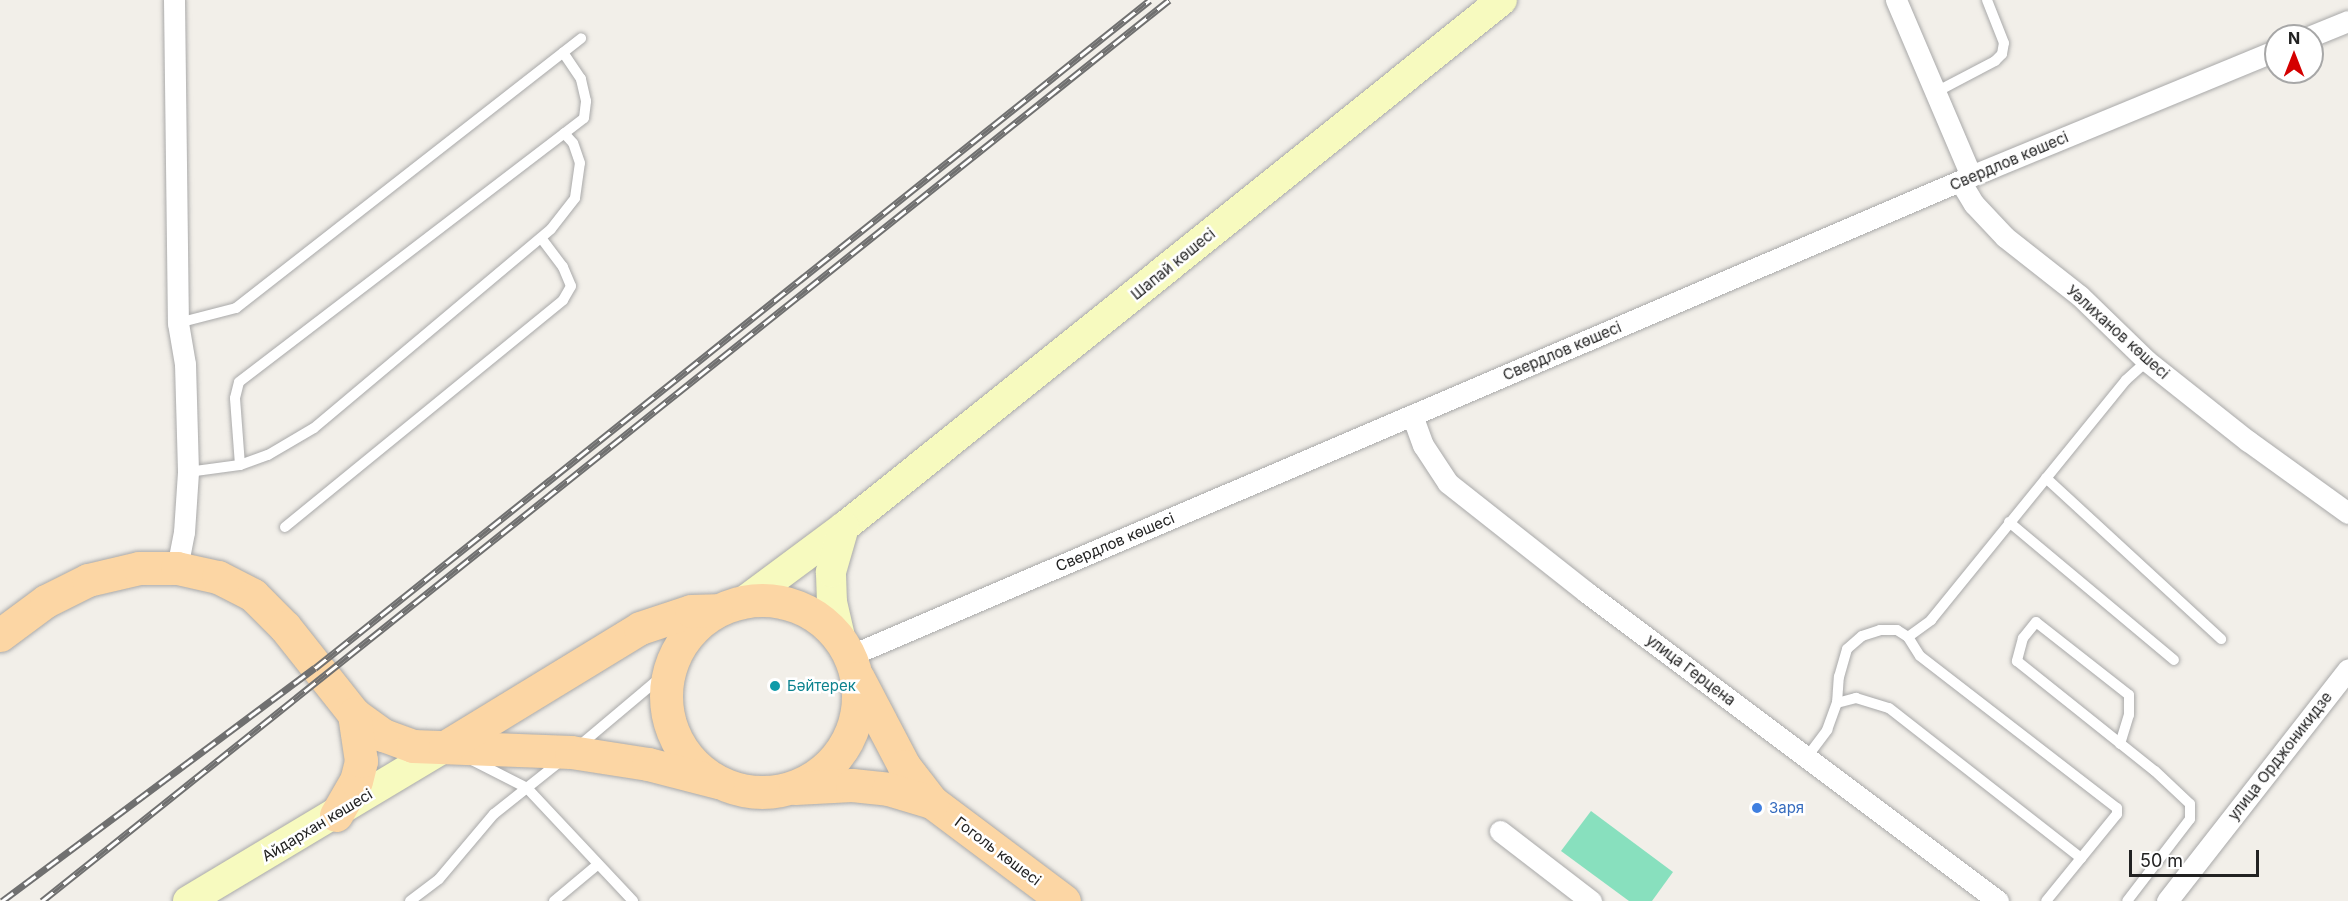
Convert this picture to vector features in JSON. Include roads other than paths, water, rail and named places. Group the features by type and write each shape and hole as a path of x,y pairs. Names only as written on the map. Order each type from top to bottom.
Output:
{"main road":[{"path":"1,634 46,601 88,579 139,568 177,568 218,577 253,596 285,627 354,714 383,735 413,746 572,752 648,765 752,792 852,785 888,789 932,802"},
{"path":"445,747 640,628 691,611 780,602 798,607 822,621 849,657 904,766 932,802"},
{"path":"718,782 702,772 677,744 666,708 668,671 679,646 696,626 731,606"},
{"path":"788,789 820,772 845,745 857,710 849,657"},
{"path":"336,815 356,781 361,761 354,714"},
{"name":"Гоголь көшесі","path":"932,802 1064,901"}],"street":[{"path":"174,0 178,323 185,364 188,472 184,532 177,568"},
{"name":"Шапай көшесі","path":"731,606 844,527 1502,0"},
{"name":"Уәлиханов көшесі","path":"1896,0 1936,92 1974,204 2006,237 2080,296 2147,361 2248,441 2348,513"},
{"path":"2324,31 2348,21"},
{"name":"Свердлов көшесі","path":"849,657 1966,179 2264,56"},
{"name":"улица Герцена","path":"1412,415 1423,446 1448,483 1586,592 1998,901"},
{"path":"844,527 831,572 832,603 849,657"},
{"name":"улица Орджоникидзе","path":"2167,901 2348,669"},
{"name":"Айдархан көшесі","path":"188,901 216,891 445,747"},
{"path":"1500,831 1591,901"}],"lane":[{"path":"1936,92 1995,61 2002,54 2004,43 1987,0"},
{"path":"178,323 236,308 581,38"},
{"path":"240,465 235,398 239,381 584,118 586,101 581,79 563,52"},
{"path":"188,472 240,465 268,455 314,428 551,229 575,198 580,163 573,143 564,133"},
{"path":"285,526 563,300 571,286 563,267 540,238"},
{"path":"1908,637 1931,620 2126,380 2147,361"},
{"path":"2046,478 2221,639"},
{"path":"2009,522 2174,660"},
{"path":"2120,744 2129,715 2129,695 2036,622 2024,638 2017,661 2190,804 2190,819 2127,901"},
{"path":"1807,757 1827,730 1837,703 1839,677 1847,649 1862,636 1880,630 1897,630 1908,637 1920,656 2117,808 2117,814 2046,901"},
{"path":"410,901 439,879 494,814 668,671"},
{"path":"1837,703 1856,699 1889,708 2081,858"},
{"path":"445,747 527,788 633,901"},
{"path":"554,901 597,865"}],"railway":[{"path":"2,901 315,668 1150,0"},
{"path":"42,901 1169,0"}],"place":[{"name":"Бәйтерек","path":"775,686"},
{"name":"Заря","path":"1757,808"}]}
